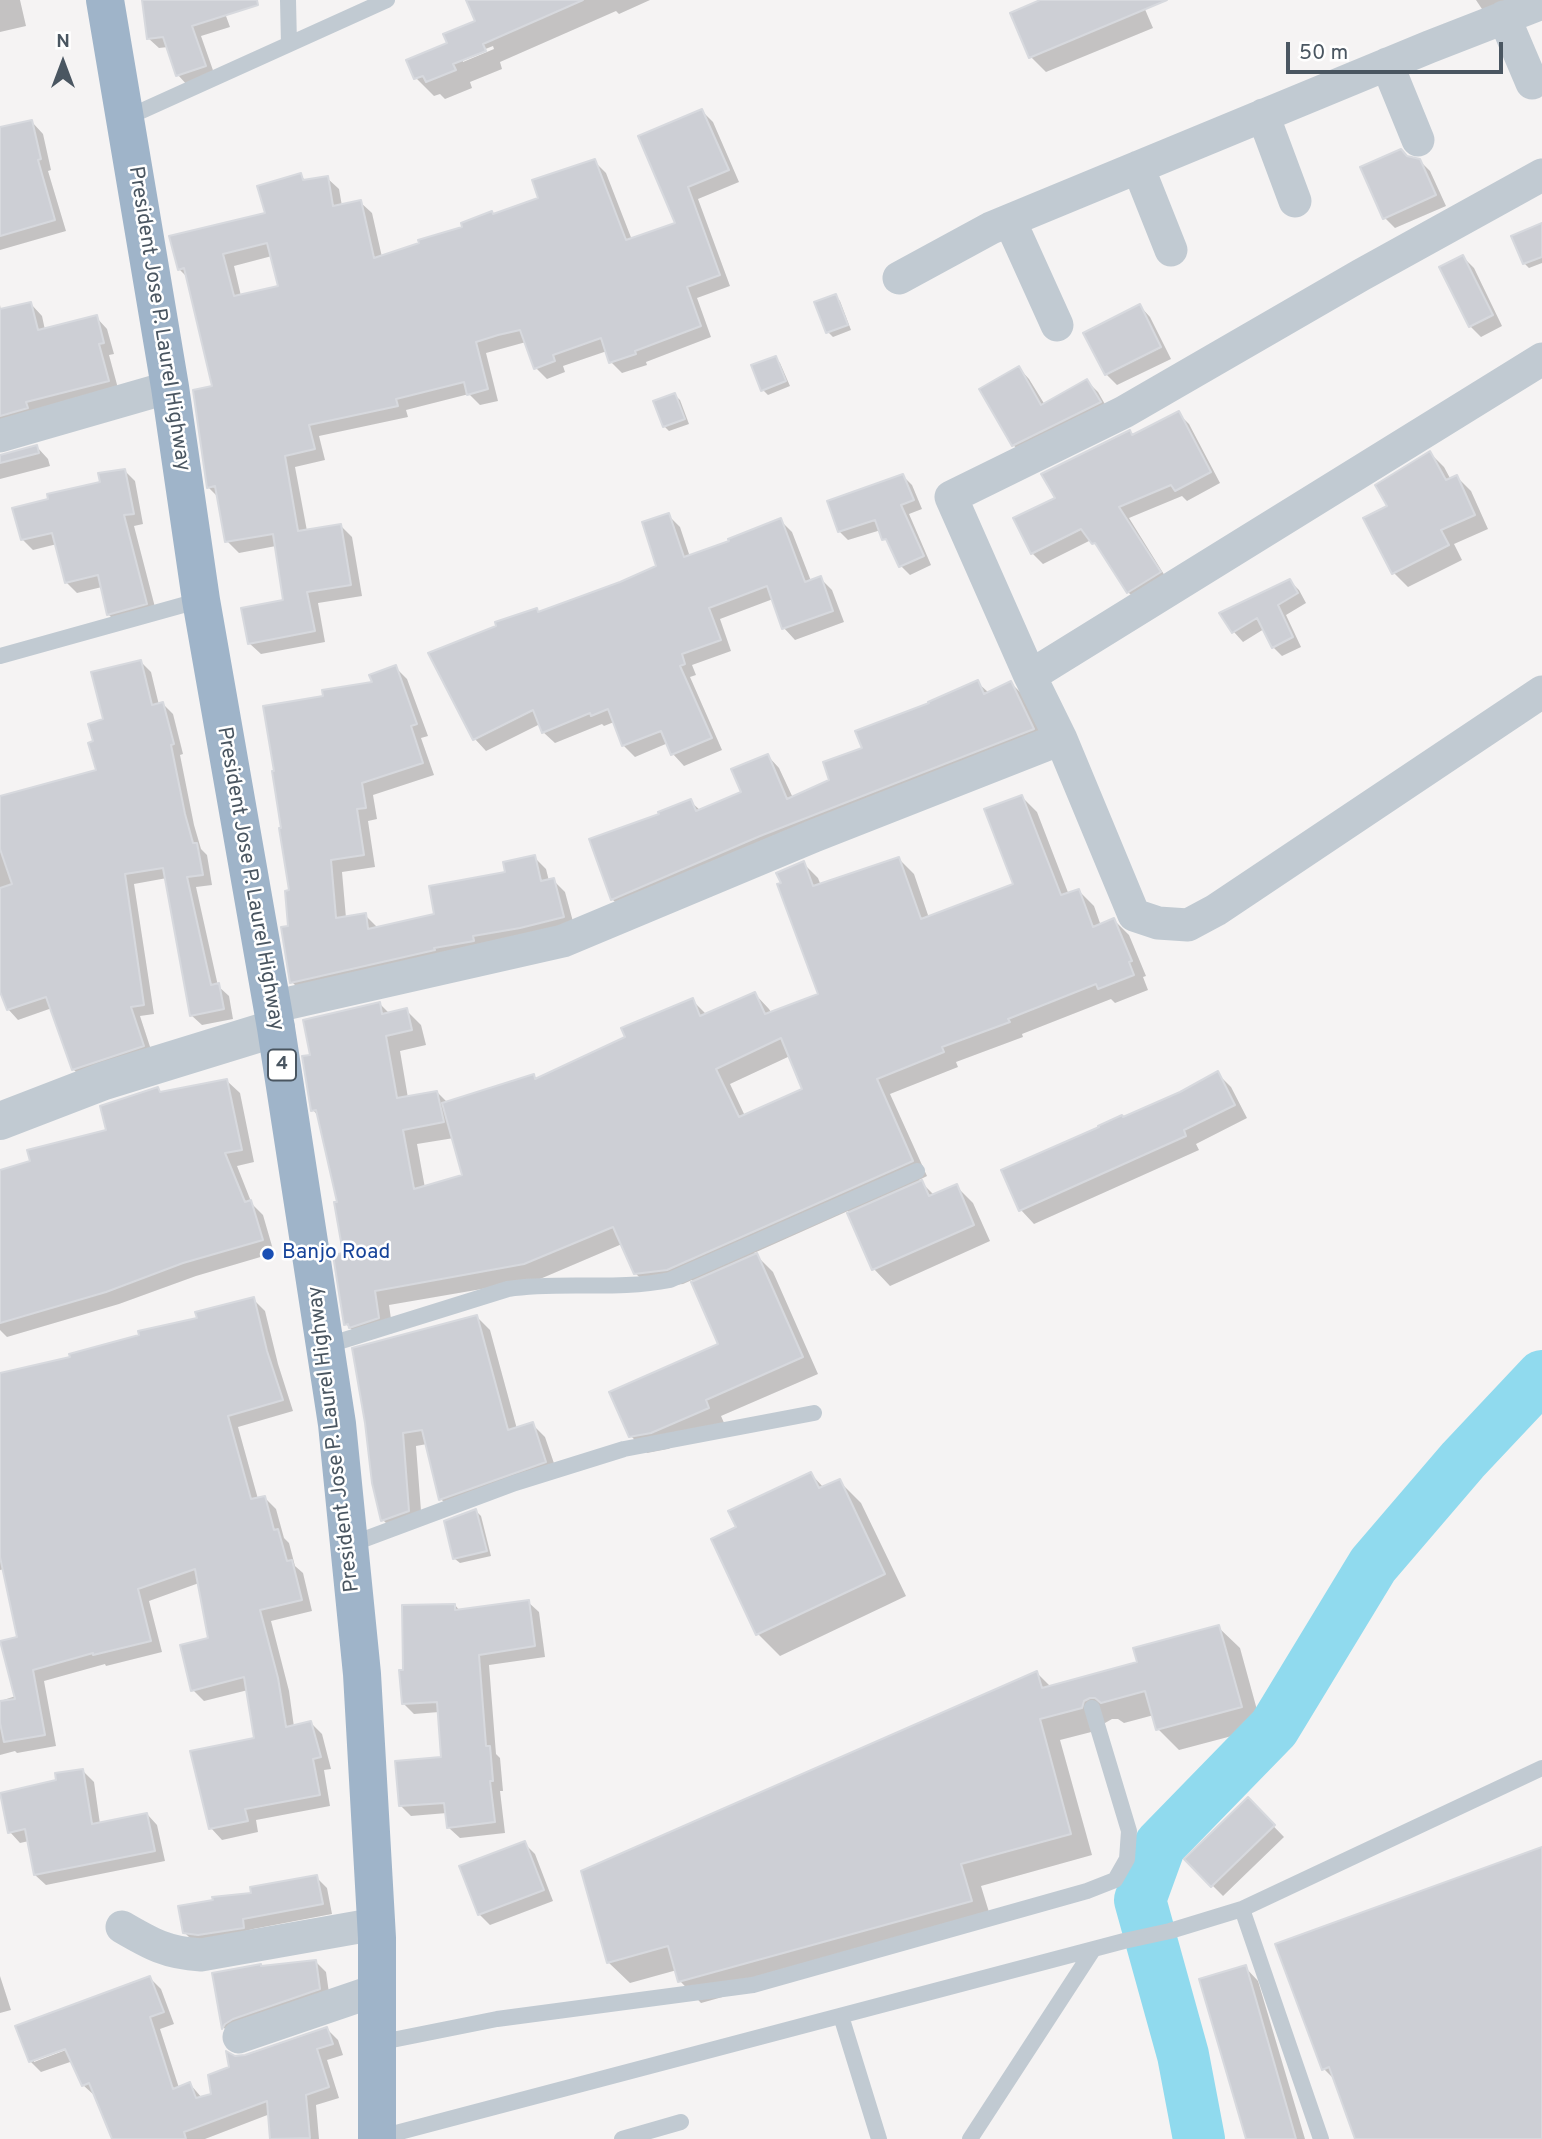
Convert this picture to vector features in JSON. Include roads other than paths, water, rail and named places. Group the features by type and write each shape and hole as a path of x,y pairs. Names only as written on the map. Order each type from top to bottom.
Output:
{"highway":[{"name":"President Jose P. Laurel Highway","path":"105,0 170,387 201,600 274,1017 337,1424 362,1674 376,1924 377,2139"}],"street":[{"path":"899,278 991,228 1387,64 1542,3"},
{"path":"1504,18 1532,83"},
{"path":"1387,64 1418,140"},
{"path":"1263,116 1295,201"},
{"path":"1138,167 1171,250"},
{"path":"1542,175 1361,275 1124,412 951,497 1030,676 1061,739 1134,915 1158,923 1188,925 1228,902 1542,692"},
{"path":"1010,221 1057,325"},
{"path":"1030,676 1542,359"},
{"path":"0,436 170,387"},
{"path":"0,1121 274,1017 563,941 814,836 1061,739"},
{"path":"122,1927 150,1944 176,1953 201,1955 376,1924"},
{"path":"239,2037 377,1990"}],"lane":[{"path":"288,0 289,44"},
{"path":"126,118 387,0"},
{"path":"0,656 201,600"},
{"path":"325,1346 508,1289 534,1285 644,1286 670,1280 917,1171"},
{"path":"349,1545 515,1483 624,1449 814,1413"},
{"path":"377,2043 497,2019 753,1984 1087,1891 1115,1880 1127,1859 1129,1831 1092,1708"},
{"path":"377,2139 1170,1931 1242,1909 1542,1768"},
{"path":"1242,1909 1321,2139"},
{"path":"970,2139 1093,1950"},
{"path":"841,2016 879,2139"},
{"path":"622,2139 681,2122"}],"waterway":[{"path":"1199,2139 1183,2055 1140,1900 1160,1845 1274,1728 1373,1565 1463,1460 1542,1376"}],"place":[{"name":"Banjo Road","path":"268,1254"}]}
